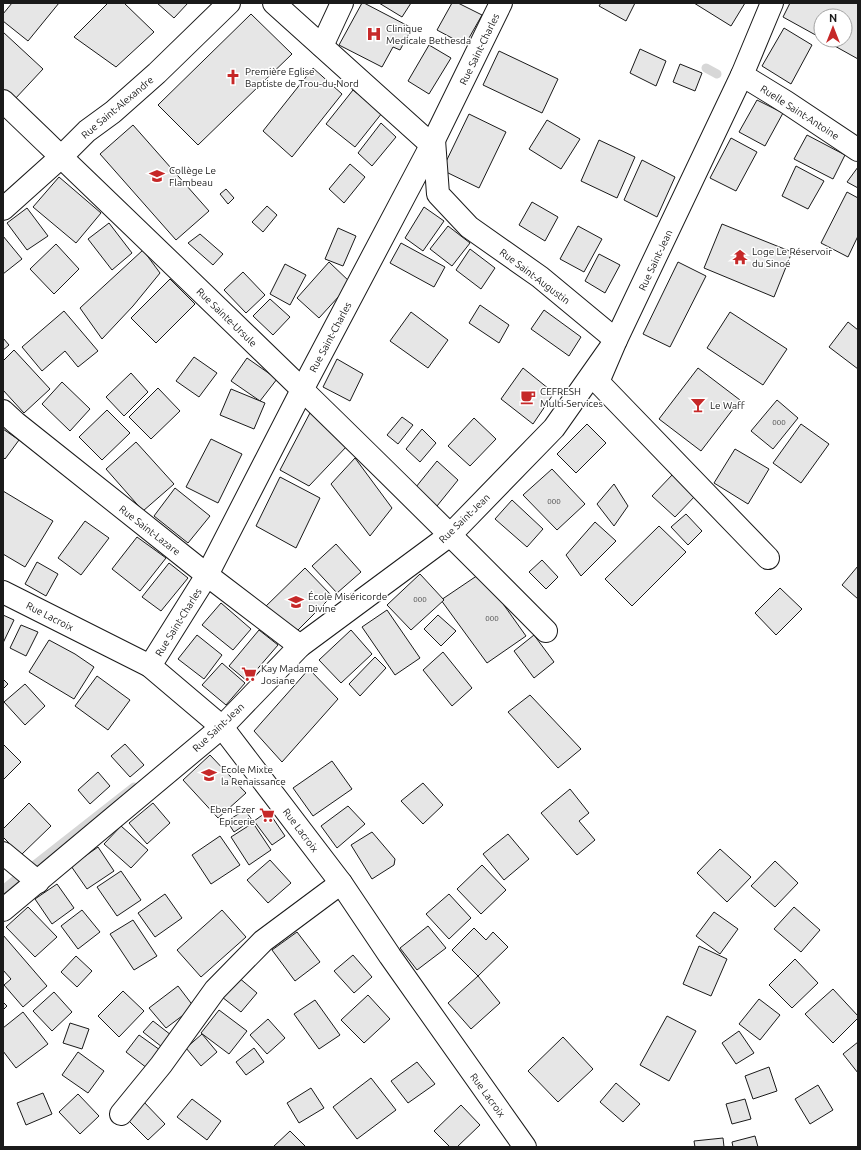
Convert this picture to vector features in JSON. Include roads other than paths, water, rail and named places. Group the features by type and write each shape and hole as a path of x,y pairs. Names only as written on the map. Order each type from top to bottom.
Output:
{"street":[{"name":"Rue Saint-Alexandre","path":"3,209 61,157 87,131 113,112 157,73 229,3"},
{"path":"274,3 425,139 434,140"},
{"path":"322,46 342,3"},
{"name":"Rue Saint-Charles","path":"150,666 207,575 302,390 434,140 501,3"},
{"name":"Rue Saint-Jean","path":"3,910 222,727 300,646 450,535 554,428 616,340 742,75 772,3"},
{"name":"Ruelle Saint-Antoine","path":"742,75 793,106 858,150"},
{"name":"Rue Sainte-Ursule","path":"3,101 302,390 546,631"},
{"name":"Rue Saint-Augustin","path":"434,140 438,194 469,227 540,278 616,340"},
{"path":"616,340 598,382 768,558"},
{"name":"Rue Saint-Lazare","path":"3,411 16,423 207,575 300,646"},
{"name":"Rue Lacroix","path":"3,592 150,666 222,727 341,883 390,956 526,1147"},
{"path":"3,853 38,882"},
{"path":"121,1114 161,1065 220,985 263,940 341,883"}],"waterway":[{"path":"706,68 717,74"},
{"path":"32,867 134,787"},
{"path":"3,890 20,876"}],"place":[{"name":"Clinique Medicale Bethesda","path":"374,34"},
{"name":"Première Eglise Baptiste de Trou-du-Nord","path":"233,77"},
{"name":"Collège Le Flambeau","path":"157,176"},
{"name":"Loge Le Réservoir du Sinoé","path":"740,257"},
{"name":"CEFRESH Multi-Services","path":"528,397"},
{"name":"Le Waff","path":"698,405"},
{"name":"École Miséricorde Divine","path":"296,602"},
{"name":"Kay Madame Josiane","path":"249,674"},
{"name":"Ecole Mixte la Renaissance","path":"209,775"},
{"name":"Eben-Ezer Epicerie","path":"267,815"}]}
